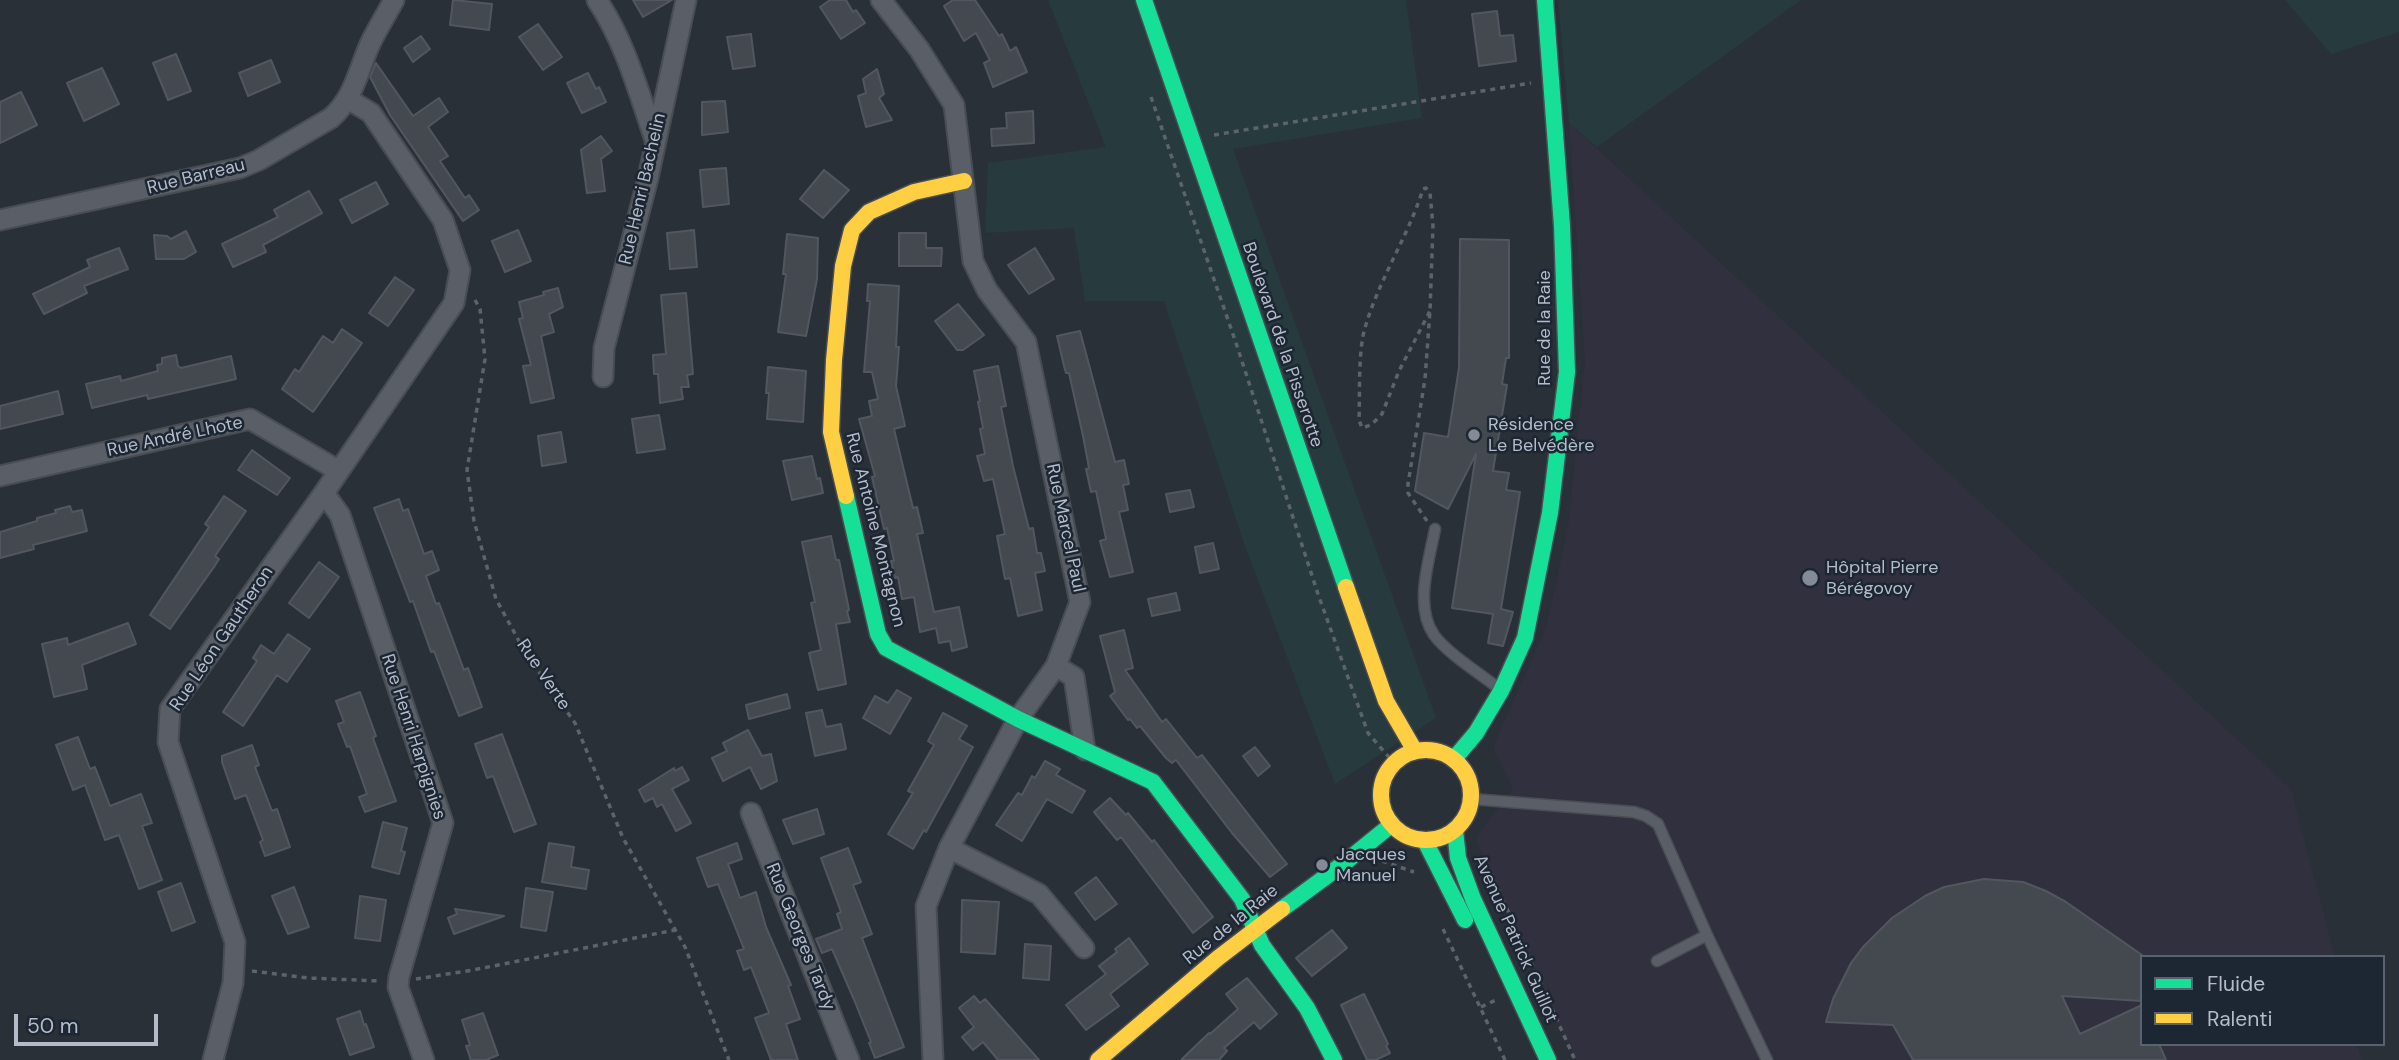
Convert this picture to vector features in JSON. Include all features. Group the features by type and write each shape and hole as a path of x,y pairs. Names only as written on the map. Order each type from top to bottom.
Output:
{"street":[{"name":"Rue Barreau","path":"0,220 240,168 259,160 331,118 348,99 370,44 394,0"},
{"path":"597,0 614,26 655,139"},
{"name":"Rue Henri Bachelin","path":"603,377 604,348 648,178 686,0"},
{"name":"Rue Marcel Paul","path":"881,0 919,49 954,105 973,261 987,290 1026,342 1080,602 1056,666 1018,719 949,848 926,905 933,1060"},
{"name":"Boulevard de la Pisserotte","path":"1144,0 1386,701 1415,751"},
{"name":"Rue de la Raie","path":"1454,759 1476,733 1501,691 1525,638 1550,513 1567,372 1562,226 1545,0"},
{"path":"348,99 371,113 443,220 460,270"},
{"name":"Rue Antoine Montagnon","path":"964,181 914,192 869,212 852,230 843,266 830,413 831,432 878,634 886,648 1018,719 1153,782 1242,899 1262,946 1307,1008 1334,1060"},
{"name":"Rue Léon Gautheron","path":"213,1060 233,983 234,942 168,742 170,709 324,494 454,303 460,270"},
{"name":"Rue André Lhote","path":"0,476 250,419 339,471"},
{"name":"Rue Henri Harpignies","path":"324,494 340,514 443,822 399,984"},
{"path":"1056,666 1074,677 1085,750"},
{"name":"Boulevard de la Pisserotte","path":"1386,701 1394,763"},
{"path":"1415,751 1435,751 1454,759 1468,777 1472,799 1466,816 1455,830 1441,838 1425,841 1406,837 1391,825 1383,811 1380,793 1384,777 1394,763 1415,751"},
{"name":"Rue Georges Tardy","path":"751,813 849,1060"},
{"name":"Rue de la Raie","path":"1098,1060 1256,928 1367,847 1391,825"},
{"name":"Avenue Patrick Guillot","path":"1455,830 1458,858 1473,899 1548,1060"},
{"name":"Avenue Patrick Guillot","path":"1425,841 1490,974"},
{"path":"949,848 1039,894 1084,948"},
{"path":"399,984 424,1060"}],"lane":[{"path":"1435,530 1424,592 1433,634 1501,691"},
{"path":"1472,799 1634,813 1646,816 1658,824 1707,935 1768,1060"},
{"path":"1657,961 1707,935"}],"path":[{"path":"1191,138 1551,80"},
{"path":"1149,91 1367,733 1394,763"},
{"path":"1430,311 1399,371 1382,414 1371,425 1362,428 1359,419 1363,331 1378,288 1416,211 1423,189 1426,188 1430,194 1433,226 1430,311 1425,379 1408,484 1409,493 1435,530"},
{"name":"Rue Verte","path":"460,270 480,310 485,359 467,470 474,521 496,599 525,652 575,723 623,838 685,947 729,1060"},
{"path":"1367,847 1382,861 1413,871 1417,877"},
{"path":"1485,862 1575,1060"},
{"path":"1439,921 1505,1060"},
{"path":"234,970 399,984 675,930"}],"shaded area":[{"name":"Hôpital Pierre Bérégovoy","path":"1569,123 2291,789 2334,955 2140,955 2140,1046 2358,1046 2361,1060 1575,1060 1475,838 1513,790 1493,747 1546,628 1568,528 1585,363"}],"green space":[{"path":"1048,0 1406,0 1422,118 1233,149 1436,718 1335,784 1245,546 1164,301 1085,301 1074,228 985,233 988,163 1106,147"},
{"path":"1558,0 1801,0 1597,147 1569,123"},
{"path":"2285,0 2399,0 2399,32 2331,54"}],"building":[{"path":"453,0 492,4 489,30 450,25"},
{"path":"633,0 672,0 643,17"},
{"path":"830,0 846,0 853,12 856,10 865,23 841,39 820,7"},
{"path":"953,0 975,0 999,36 1002,34 1010,51 1016,47 1027,72 993,87 984,63 990,60 976,33 964,41 944,6"},
{"path":"1497,11 1500,36 1513,35 1516,61 1479,66 1472,14"},
{"path":"538,24 562,57 543,70 519,37"},
{"path":"751,34 755,66 733,69 727,37"},
{"path":"421,36 430,49 413,62 404,48"},
{"path":"176,54 191,91 168,100 153,63"},
{"path":"271,60 280,82 248,96 239,73"},
{"path":"376,63 413,116 439,98 448,112 428,127 448,156 440,161 465,198 469,195 479,210 463,221 390,115 370,77"},
{"path":"102,68 119,104 84,121 67,83"},
{"path":"877,69 884,94 879,98 892,120 866,127 858,96 866,93 863,79"},
{"path":"588,73 606,102 582,113 567,83"},
{"path":"21,92 37,125 0,143 0,102"},
{"path":"725,101 728,132 702,135 702,102"},
{"path":"1033,111 1034,143 992,146 991,129 1007,128 1006,113"},
{"path":"601,136 612,151 601,159 605,191 587,193 581,150"},
{"path":"726,168 729,204 703,207 700,170"},
{"path":"824,170 849,190 823,218 800,199"},
{"path":"376,182 388,204 352,223 340,200"},
{"path":"309,191 322,213 263,245 266,252 233,267 222,244 278,217 274,210"},
{"path":"518,230 531,261 505,272 492,241"},
{"path":"694,230 697,267 670,269 667,233"},
{"path":"186,231 196,252 184,259 156,259 154,235 171,239"},
{"path":"899,233 926,233 926,248 942,248 941,266 899,266"},
{"path":"787,234 818,238 817,279 806,336 778,332 786,274 783,274"},
{"name":"Résidence Le Belvédère","path":"1460,239 1509,240 1509,358 1506,358 1502,384 1507,385 1493,471 1509,473 1506,490 1520,492 1501,609 1513,612 1503,646 1488,643 1493,614 1452,608 1476,454 1448,509 1415,491 1424,433 1448,437 1459,368"},
{"path":"119,248 128,269 84,286 87,293 44,314 33,294 90,267 87,260"},
{"path":"1035,248 1054,279 1029,294 1008,265"},
{"path":"395,277 414,290 388,326 369,313"},
{"path":"868,284 899,286 896,386 905,426 894,429 913,508 917,507 923,533 917,534 934,612 959,607 967,647 952,651 950,641 939,643 936,628 920,632 914,597 902,599 898,577 895,578 891,561 894,561 887,528 884,529 872,477 875,476 859,419 872,416 869,401 878,399 872,372 864,372 870,301 867,301"},
{"path":"558,288 563,307 549,314 554,332 541,336 554,398 531,403 523,366 531,365 519,319 523,318 519,302"},
{"path":"686,293 693,374 687,375 689,387 681,387 683,399 660,403 658,374 654,374 653,355 666,354 661,295"},
{"path":"958,304 984,335 963,350 957,350 935,321"},
{"path":"342,329 362,343 313,412 282,389 295,369 299,372 323,336 333,343"},
{"path":"1080,331 1115,462 1124,460 1129,484 1123,485 1128,510 1119,512 1133,572 1110,577 1100,541 1106,539 1096,491 1091,492 1083,436 1069,373 1066,373 1057,336"},
{"path":"176,355 181,368 231,356 236,379 148,399 147,395 92,408 86,384 120,376 121,381 158,371 157,365 162,364 162,358"},
{"path":"998,366 1006,406 1001,407 1013,466 1029,529 1033,528 1037,553 1041,553 1045,571 1035,573 1042,610 1018,616 1010,578 1005,579 997,536 1005,534 993,479 984,481 977,456 985,454 974,371"},
{"path":"768,367 806,371 803,422 767,419"},
{"path":"58,391 63,414 0,429 0,406"},
{"path":"659,415 665,449 637,453 632,419"},
{"path":"561,432 566,462 542,466 538,436"},
{"path":"252,450 290,478 277,495 238,470"},
{"path":"812,456 823,493 792,500 783,461"},
{"path":"1190,490 1194,507 1170,512 1166,494"},
{"path":"224,496 246,511 215,556 219,559 214,567 170,629 150,615 209,527 205,524"},
{"path":"399,499 403,511 408,509 424,554 432,551 439,570 426,576 464,670 468,668 482,707 459,716 434,651 431,652 413,601 410,602 374,508"},
{"path":"70,506 72,512 82,510 87,531 33,545 34,549 0,558 0,532 37,521 37,518"},
{"path":"831,536 836,560 839,560 849,610 850,622 836,624 846,684 818,690 809,653 821,650 811,603 815,602 802,542"},
{"path":"1213,543 1219,569 1200,573 1195,547"},
{"path":"319,562 339,577 309,618 289,603"},
{"path":"1176,593 1180,610 1152,616 1148,599"},
{"path":"128,623 136,644 82,665 87,689 54,697 42,644 67,638 68,645"},
{"path":"1124,630 1133,668 1125,670 1162,722 1166,719 1197,758 1202,755 1287,864 1270,877 1176,760 1172,763 1166,758 1140,726 1137,728 1128,720 1110,696 1115,692 1100,636"},
{"path":"288,634 310,649 287,682 277,675 243,726 223,712 257,661 253,658 261,645 274,654"},
{"path":"897,690 911,698 890,734 863,718 875,696 888,703"},
{"path":"360,692 396,801 365,812 359,797 367,794 350,746 347,747 338,724 344,722 336,701"},
{"path":"787,694 790,708 749,719 746,705"},
{"path":"822,710 826,727 841,724 846,749 815,756 806,713"},
{"path":"943,713 967,726 959,739 973,747 926,832 924,830 913,849 888,834 913,793 908,791 934,745 928,741"},
{"path":"748,730 762,756 771,754 777,781 761,789 750,767 723,781 712,758 727,751 723,743"},
{"path":"502,734 536,824 514,832 493,776 487,778 475,744"},
{"path":"78,737 90,769 95,767 110,806 141,794 152,823 142,826 162,880 139,889 119,835 105,840 85,785 73,790 56,745"},
{"path":"252,745 259,765 255,767 272,811 277,809 290,847 265,856 260,842 263,840 246,795 235,799 222,762 222,756"},
{"path":"1255,747 1270,766 1258,776 1243,756"},
{"path":"1045,761 1060,769 1056,775 1085,791 1072,813 1047,799 1022,841 996,825 1018,793 1022,795 1032,776 1035,778"},
{"path":"682,767 689,780 672,789 691,823 676,831 662,804 657,807 653,798 645,802 639,790 674,768 675,771"},
{"path":"1110,798 1126,815 1128,813 1152,842 1154,840 1213,917 1193,933 1121,837 1117,840 1094,812"},
{"path":"817,809 824,834 793,844 783,820"},
{"path":"383,822 407,828 401,851 405,852 399,874 372,867"},
{"path":"549,843 574,847 571,867 589,870 586,889 542,882"},
{"path":"737,843 742,859 728,864 740,898 756,892 766,927 791,985 788,986 800,1019 786,1024 798,1060 771,1060 755,1018 769,1013 751,967 744,970 737,951 744,949 718,884 708,887 697,858"},
{"path":"848,848 861,882 853,885 872,934 862,938 904,1047 875,1058 869,1043 871,1042 832,949 822,953 816,939 842,929 837,914 841,912 821,858"},
{"path":"1096,877 1117,904 1095,920 1075,893"},
{"path":"1984,879 2023,882 2066,902 2142,955 2140,1001 2062,996 2080,1034 2140,1006 2140,1046 2160,1046 2166,1060 1913,1060 1893,1025 1826,1022 1833,999 1851,963 1863,947 1892,918 1944,887"},
{"path":"181,883 195,922 172,931 158,892"},
{"path":"294,887 309,927 288,934 272,896"},
{"path":"526,888 553,892 546,931 521,927"},
{"path":"360,896 386,900 380,941 355,938"},
{"path":"962,900 999,902 995,954 961,952"},
{"path":"455,909 504,916 454,934 448,918 457,914"},
{"path":"1332,930 1347,948 1312,976 1296,958"},
{"path":"1129,938 1148,964 1110,994 1119,1006 1086,1030 1066,1005 1106,974 1099,966"},
{"path":"1025,944 1051,946 1049,980 1023,978"},
{"path":"1247,978 1277,1014 1260,1029 1254,1022 1224,1048 1227,1051 1219,1060 1181,1060 1238,1009 1226,994"},
{"path":"1364,994 1390,1053 1376,1060 1367,1060 1341,1005"},
{"path":"974,996 980,1003 985,999 1039,1060 998,1060 983,1042 973,1050 962,1037 974,1027 959,1008"},
{"path":"360,1011 374,1047 350,1055 337,1019"},
{"path":"483,1013 498,1055 486,1060 471,1060 466,1046 470,1045 462,1020"}],"traffic: fast":[{"path":"1144,0 1346,587"},
{"path":"1454,759 1476,733 1501,691 1525,638 1550,513 1567,372 1562,226 1545,0"},
{"path":"846,496 878,634 886,648 1018,719 1153,782 1242,899 1262,945 1307,1008 1334,1060"},
{"path":"1282,909 1391,825"},
{"path":"1455,830 1458,858 1473,899 1548,1060"},
{"path":"1425,841 1465,920"}],"traffic: slow":[{"path":"846,496 831,432 834,360 843,266 852,230 869,212 914,192 964,181"},
{"path":"1346,587 1386,701 1415,751"},
{"path":"1426,750 1443,753 1458,763 1468,778 1471,795 1468,812 1458,827 1443,837 1426,840 1409,837 1394,827 1384,812 1381,795 1384,778 1394,763 1409,753 1426,750"},
{"path":"1098,1060 1218,958 1282,909"}],"place":[{"name":"Résidence Le Belvédère","path":"1474,435"},
{"name":"Hôpital Pierre Bérégovoy","path":"1810,578"},
{"name":"Jacques Manuel","path":"1322,865"}]}
